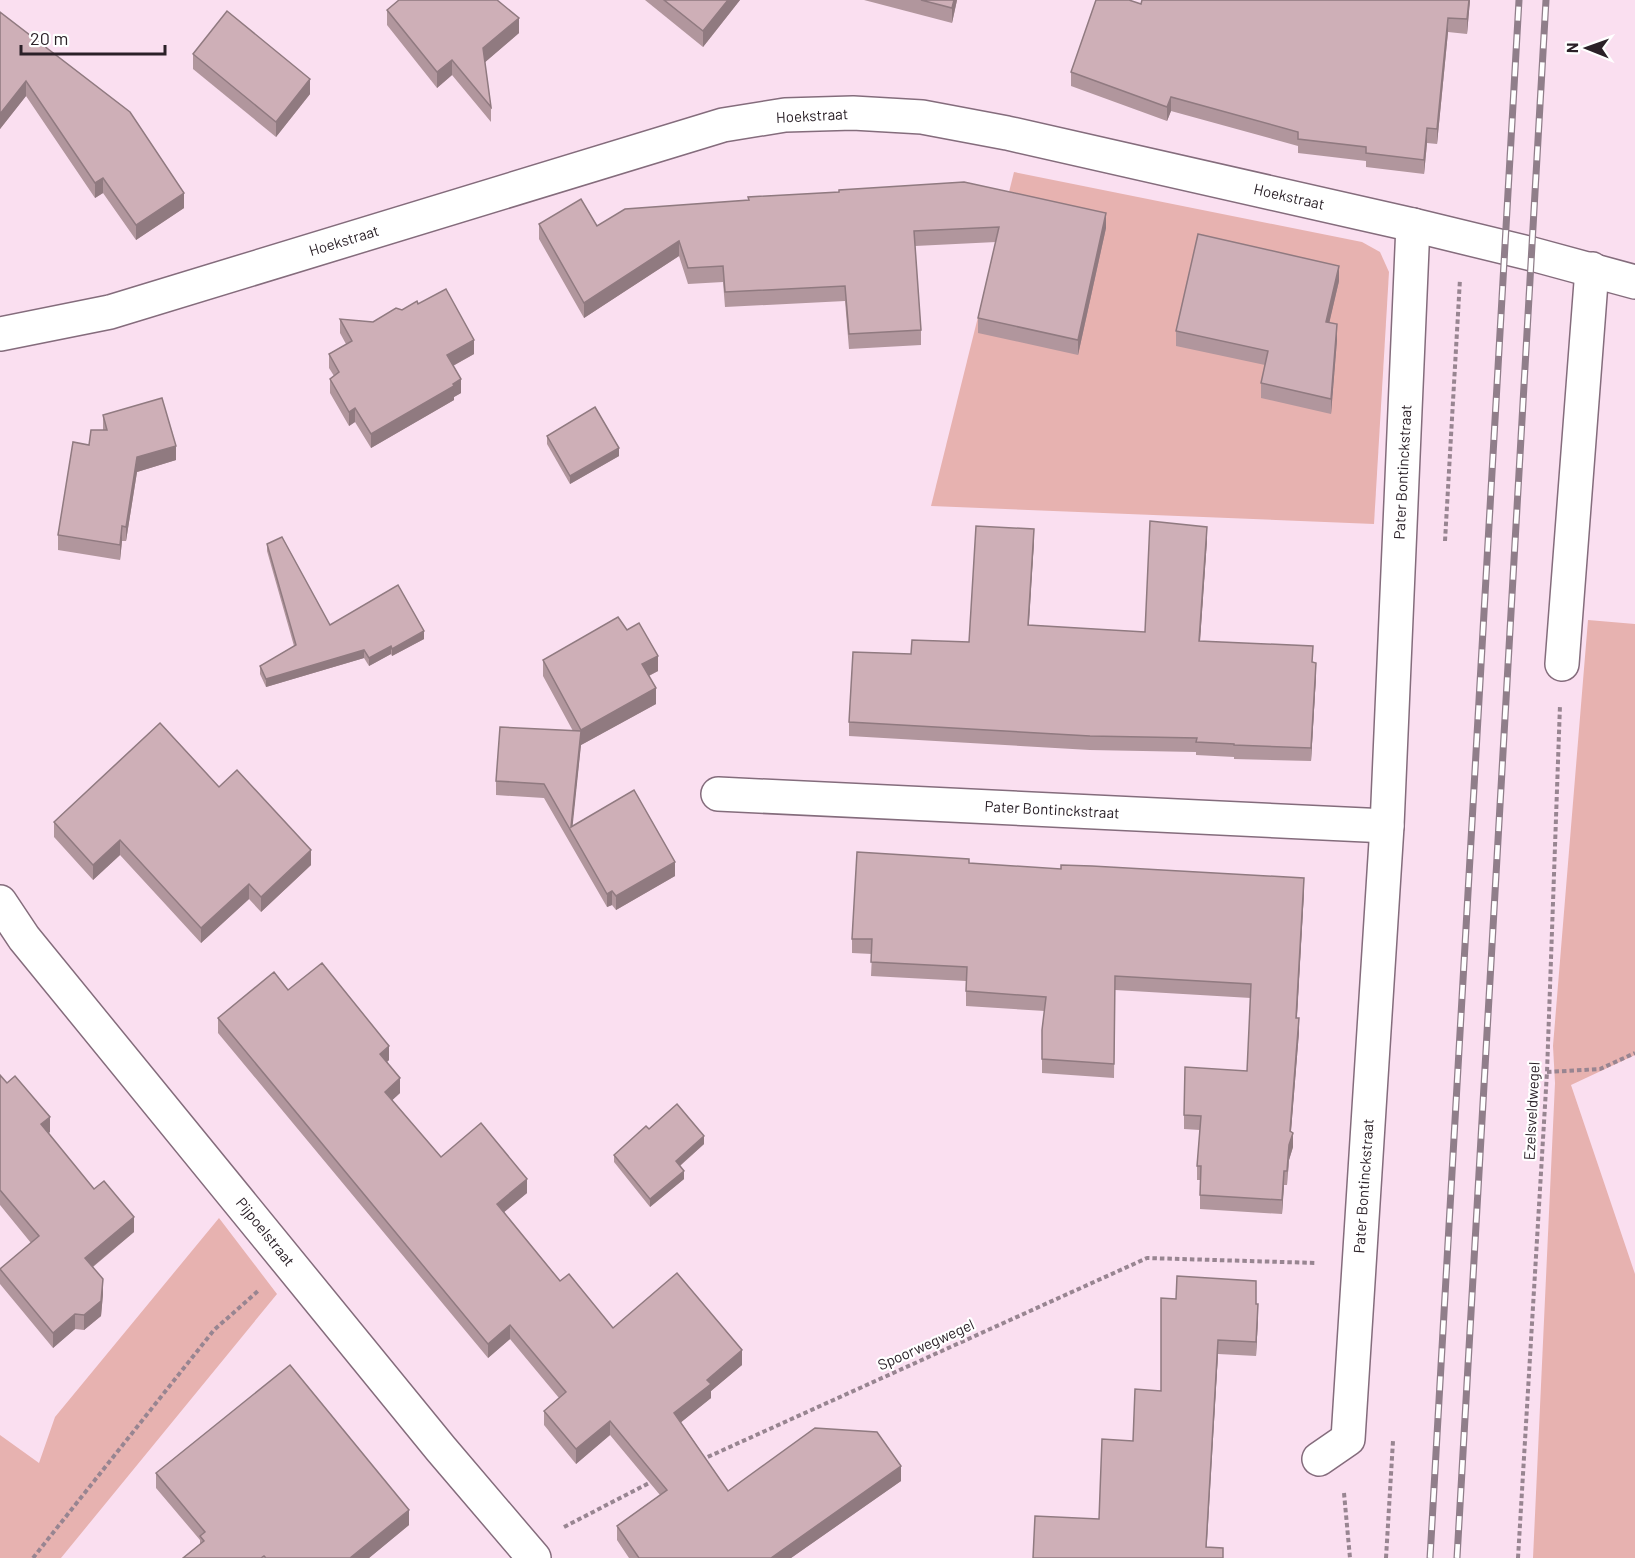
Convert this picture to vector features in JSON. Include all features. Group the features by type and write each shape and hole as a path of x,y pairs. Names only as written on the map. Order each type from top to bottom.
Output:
{"street":[{"name":"Hoekstraat","path":"0,334 110,312 723,125 785,115 854,113 922,117 1007,133 1413,225 1592,269 1635,282"},
{"name":"Pater Bontinckstraat","path":"1330,1452 1348,1439 1387,826 1413,225"},
{"path":"1562,664 1592,269"},
{"name":"Pater Bontinckstraat","path":"718,794 1387,826"},
{"name":"Pijpoelstraat","path":"0,902 24,938 441,1449 530,1553"}],"path":[{"name":"Ezelsveldwegel","path":"1518,1558 1547,1072 1562,664"},
{"path":"1547,1072 1600,1070 1635,1053"},
{"name":"Spoorwegwegel","path":"699,1461 1148,1258 1359,1265"},
{"path":"33,1558 214,1330 289,1262"},
{"path":"1330,1452 1350,1558"},
{"path":"530,1553 656,1480"}],"shaded area":[{"path":"1014,172 1362,242 1380,252 1389,272 1374,524 931,506"},
{"path":"1588,620 1635,624 1635,1055 1571,1085 1635,1274 1635,1558 1533,1558 1555,1083 1553,1046"},
{"path":"219,1218 277,1294 61,1558 0,1558 0,1435 39,1463 55,1417"}],"building":[{"path":"399,0 497,0 519,18 483,48 491,107 452,60 437,72 387,10"},
{"path":"664,0 728,0 703,31"},
{"path":"921,0 954,0 952,8"},
{"path":"1096,0 1129,0 1141,4 1142,0 1469,0 1467,19 1448,18 1437,129 1427,128 1424,160 1366,153 1366,147 1298,139 1298,132 1171,97 1167,107 1071,72"},
{"path":"227,11 310,79 276,122 193,54"},
{"path":"0,12 130,112 184,193 136,225 103,178 95,183 26,81 0,114"},
{"path":"964,182 1106,213 1078,340 978,318 999,227 914,231 921,330 849,334 845,286 725,292 723,266 688,268 679,241 584,303 539,224 581,199 597,226 625,209 749,200 748,197"},
{"path":"1198,234 1339,266 1326,322 1337,324 1331,399 1261,383 1268,351 1176,331"},
{"path":"446,289 474,340 447,355 461,379 453,384 454,386 371,434 355,408 349,412 330,379 339,372 329,354 352,341 340,319 373,322 396,308 402,310 417,301 418,304"},
{"path":"162,398 176,446 137,457 126,527 122,526 120,545 58,535 73,442 89,445 91,430 107,430 103,415"},
{"path":"595,407 619,448 570,476 547,436"},
{"path":"1150,521 1207,527 1199,641 1313,646 1312,662 1316,663 1311,748 1196,742 1197,738 1090,736 849,722 853,652 911,654 912,640 969,642 976,526 1034,529 1028,625 1145,632"},
{"path":"282,537 330,625 398,585 424,631 392,649 391,646 369,658 364,650 266,679 260,666 296,645 267,544"},
{"path":"618,617 627,630 639,623 658,656 642,664 656,688 581,730 543,660"},
{"path":"160,723 219,787 237,770 311,850 261,897 249,884 201,928 120,840 93,865 54,822"},
{"path":"500,727 581,731 571,827 634,790 675,862 616,896 612,891 607,894 544,784 496,781"},
{"path":"857,852 969,859 969,863 1061,869 1061,865 1092,866 1304,878 1296,1018 1299,1018 1290,1131 1293,1133 1289,1145 1287,1171 1284,1171 1282,1200 1200,1195 1201,1166 1197,1166 1201,1116 1184,1115 1185,1067 1247,1071 1251,984 1115,976 1114,1064 1042,1059 1042,1030 1046,997 966,991 967,967 871,962 872,939 852,939"},
{"path":"322,963 389,1046 380,1054 400,1078 385,1092 441,1157 481,1123 527,1179 497,1204 560,1281 569,1274 613,1328 677,1273 742,1350 707,1380 711,1384 674,1413 728,1491 815,1428 877,1432 901,1466 771,1558 639,1558 617,1526 667,1490 610,1421 576,1449 544,1411 566,1392 510,1325 488,1344 218,1018 274,972 288,990"},
{"path":"0,1075 7,1083 15,1076 50,1117 41,1124 94,1189 104,1181 134,1217 85,1258 103,1279 101,1301 84,1315 75,1314 53,1333 0,1269 39,1236 0,1190"},
{"path":"677,1104 704,1136 676,1161 684,1171 650,1199 614,1155 646,1126 649,1129"},
{"path":"1177,1276 1256,1281 1256,1304 1258,1304 1256,1342 1218,1340 1206,1547 1223,1548 1223,1558 1033,1558 1035,1516 1099,1519 1102,1439 1133,1441 1135,1389 1161,1391 1161,1298 1176,1299"},
{"path":"290,1365 409,1510 350,1558 266,1558 264,1556 261,1558 183,1558 204,1541 200,1536 205,1532 156,1473"}],"railway":[{"path":"1430,1558 1519,0"},
{"path":"1457,1558 1546,0"}]}
